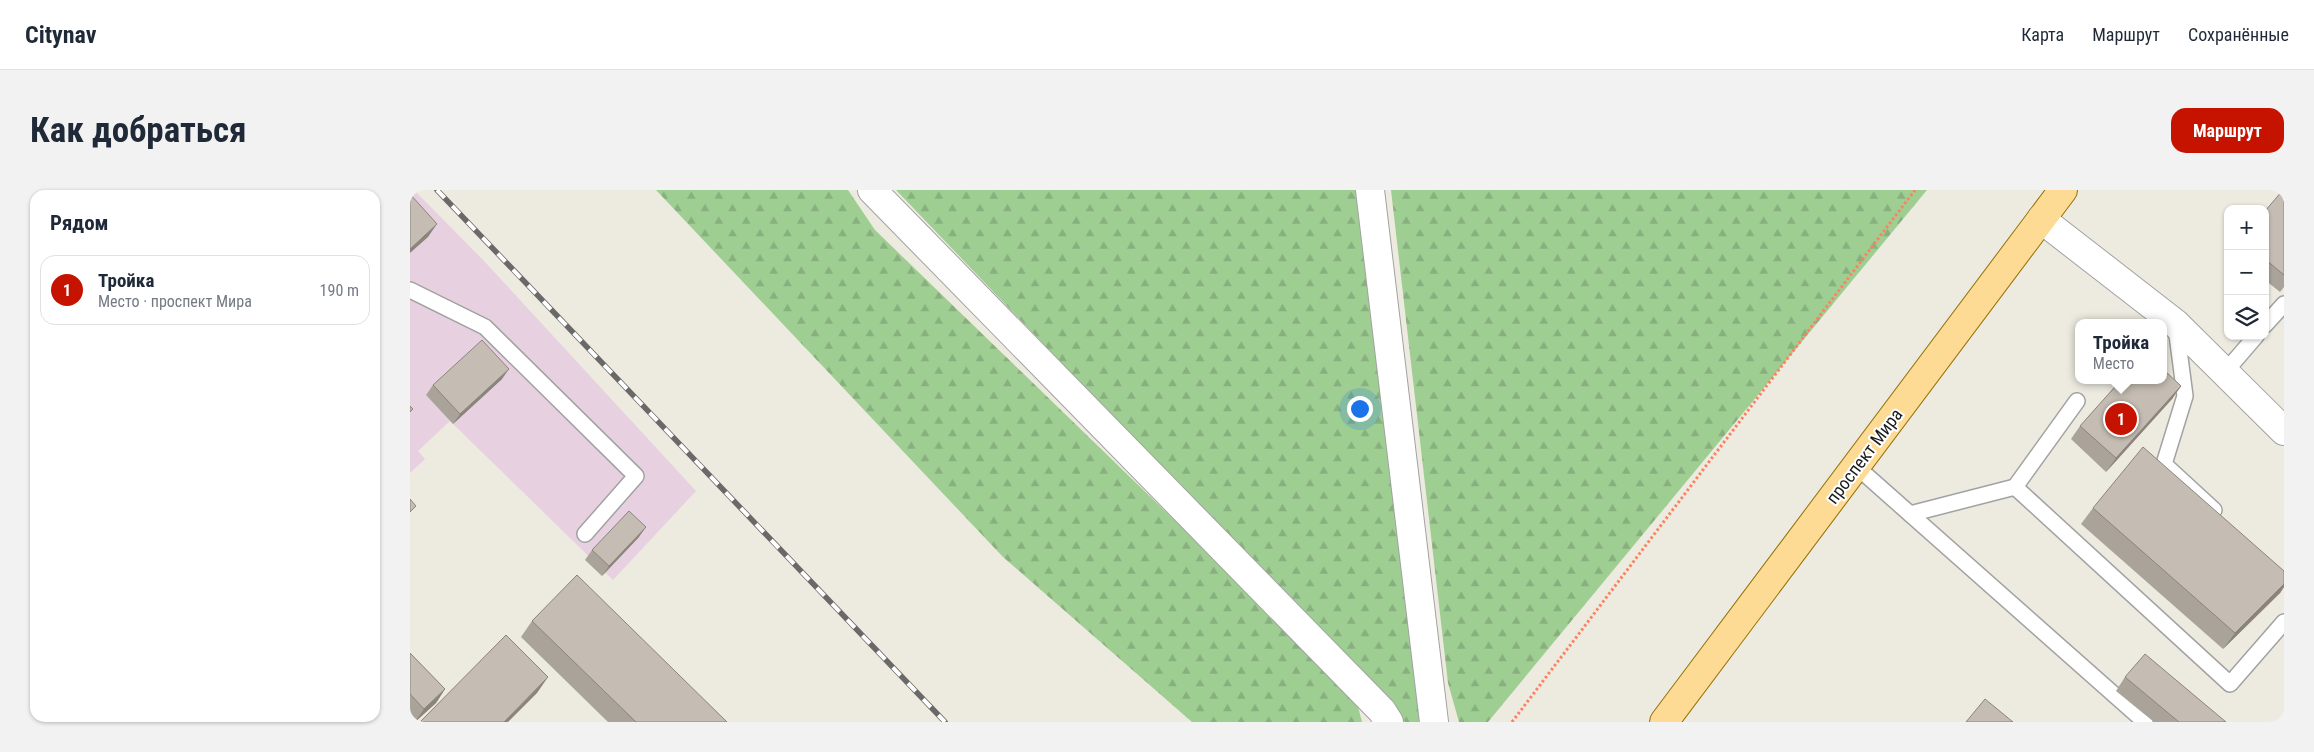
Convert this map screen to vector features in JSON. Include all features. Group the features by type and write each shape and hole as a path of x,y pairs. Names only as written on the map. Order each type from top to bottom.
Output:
{"main road":[{"name":"проспект Мира","path":"1664,722 2063,190"}],"street":[{"path":"872,190 1382,711 1389,722"},
{"path":"1370,190 1434,722"},
{"path":"2041,219 2175,323 2282,426"}],"lane":[{"path":"410,290 485,327 636,476 585,534"},
{"path":"2269,321 2284,304"},
{"path":"2175,323 2185,396 2164,464 2227,523"},
{"path":"2224,372 2252,340"},
{"path":"1910,514 2015,487 2077,401"},
{"path":"1856,467 2145,722"},
{"path":"2015,487 2230,684 2284,622"}],"path":[{"path":"1512,722 1915,190"}],"shaded area":[{"path":"410,190 414,190 486,263 696,491 613,580 450,421 418,451 425,459 410,473"}],"green space":[{"path":"656,190 848,190 875,230 1355,695 1362,722 1192,722 1003,557"},
{"path":"896,190 1359,190 1423,722 1405,722"},
{"path":"1391,190 1927,190 1488,722 1459,722 1448,683"}],"building":[{"path":"2284,190 2284,275 2269,262 2269,206"},
{"path":"410,194 437,224 410,249"},
{"path":"482,340 509,369 460,414 433,385"},
{"path":"2167,373 2181,386 2116,458 2080,426 2117,384 2167,384"},
{"path":"2143,447 2284,571 2284,584 2235,633 2093,508"},
{"path":"410,499 416,506 410,512"},
{"path":"629,511 646,527 609,566 592,550"},
{"path":"577,575 727,722 636,722 532,621"},
{"path":"506,635 548,677 504,722 420,722"},
{"path":"410,653 445,689 424,709 410,694"},
{"path":"2145,654 2226,722 2179,722 2125,677"},
{"path":"1985,699 2013,722 1966,722"}],"railway":[{"path":"437,190 945,722"}],"place":[{"name":"Тройка","path":"2121,419"}]}
